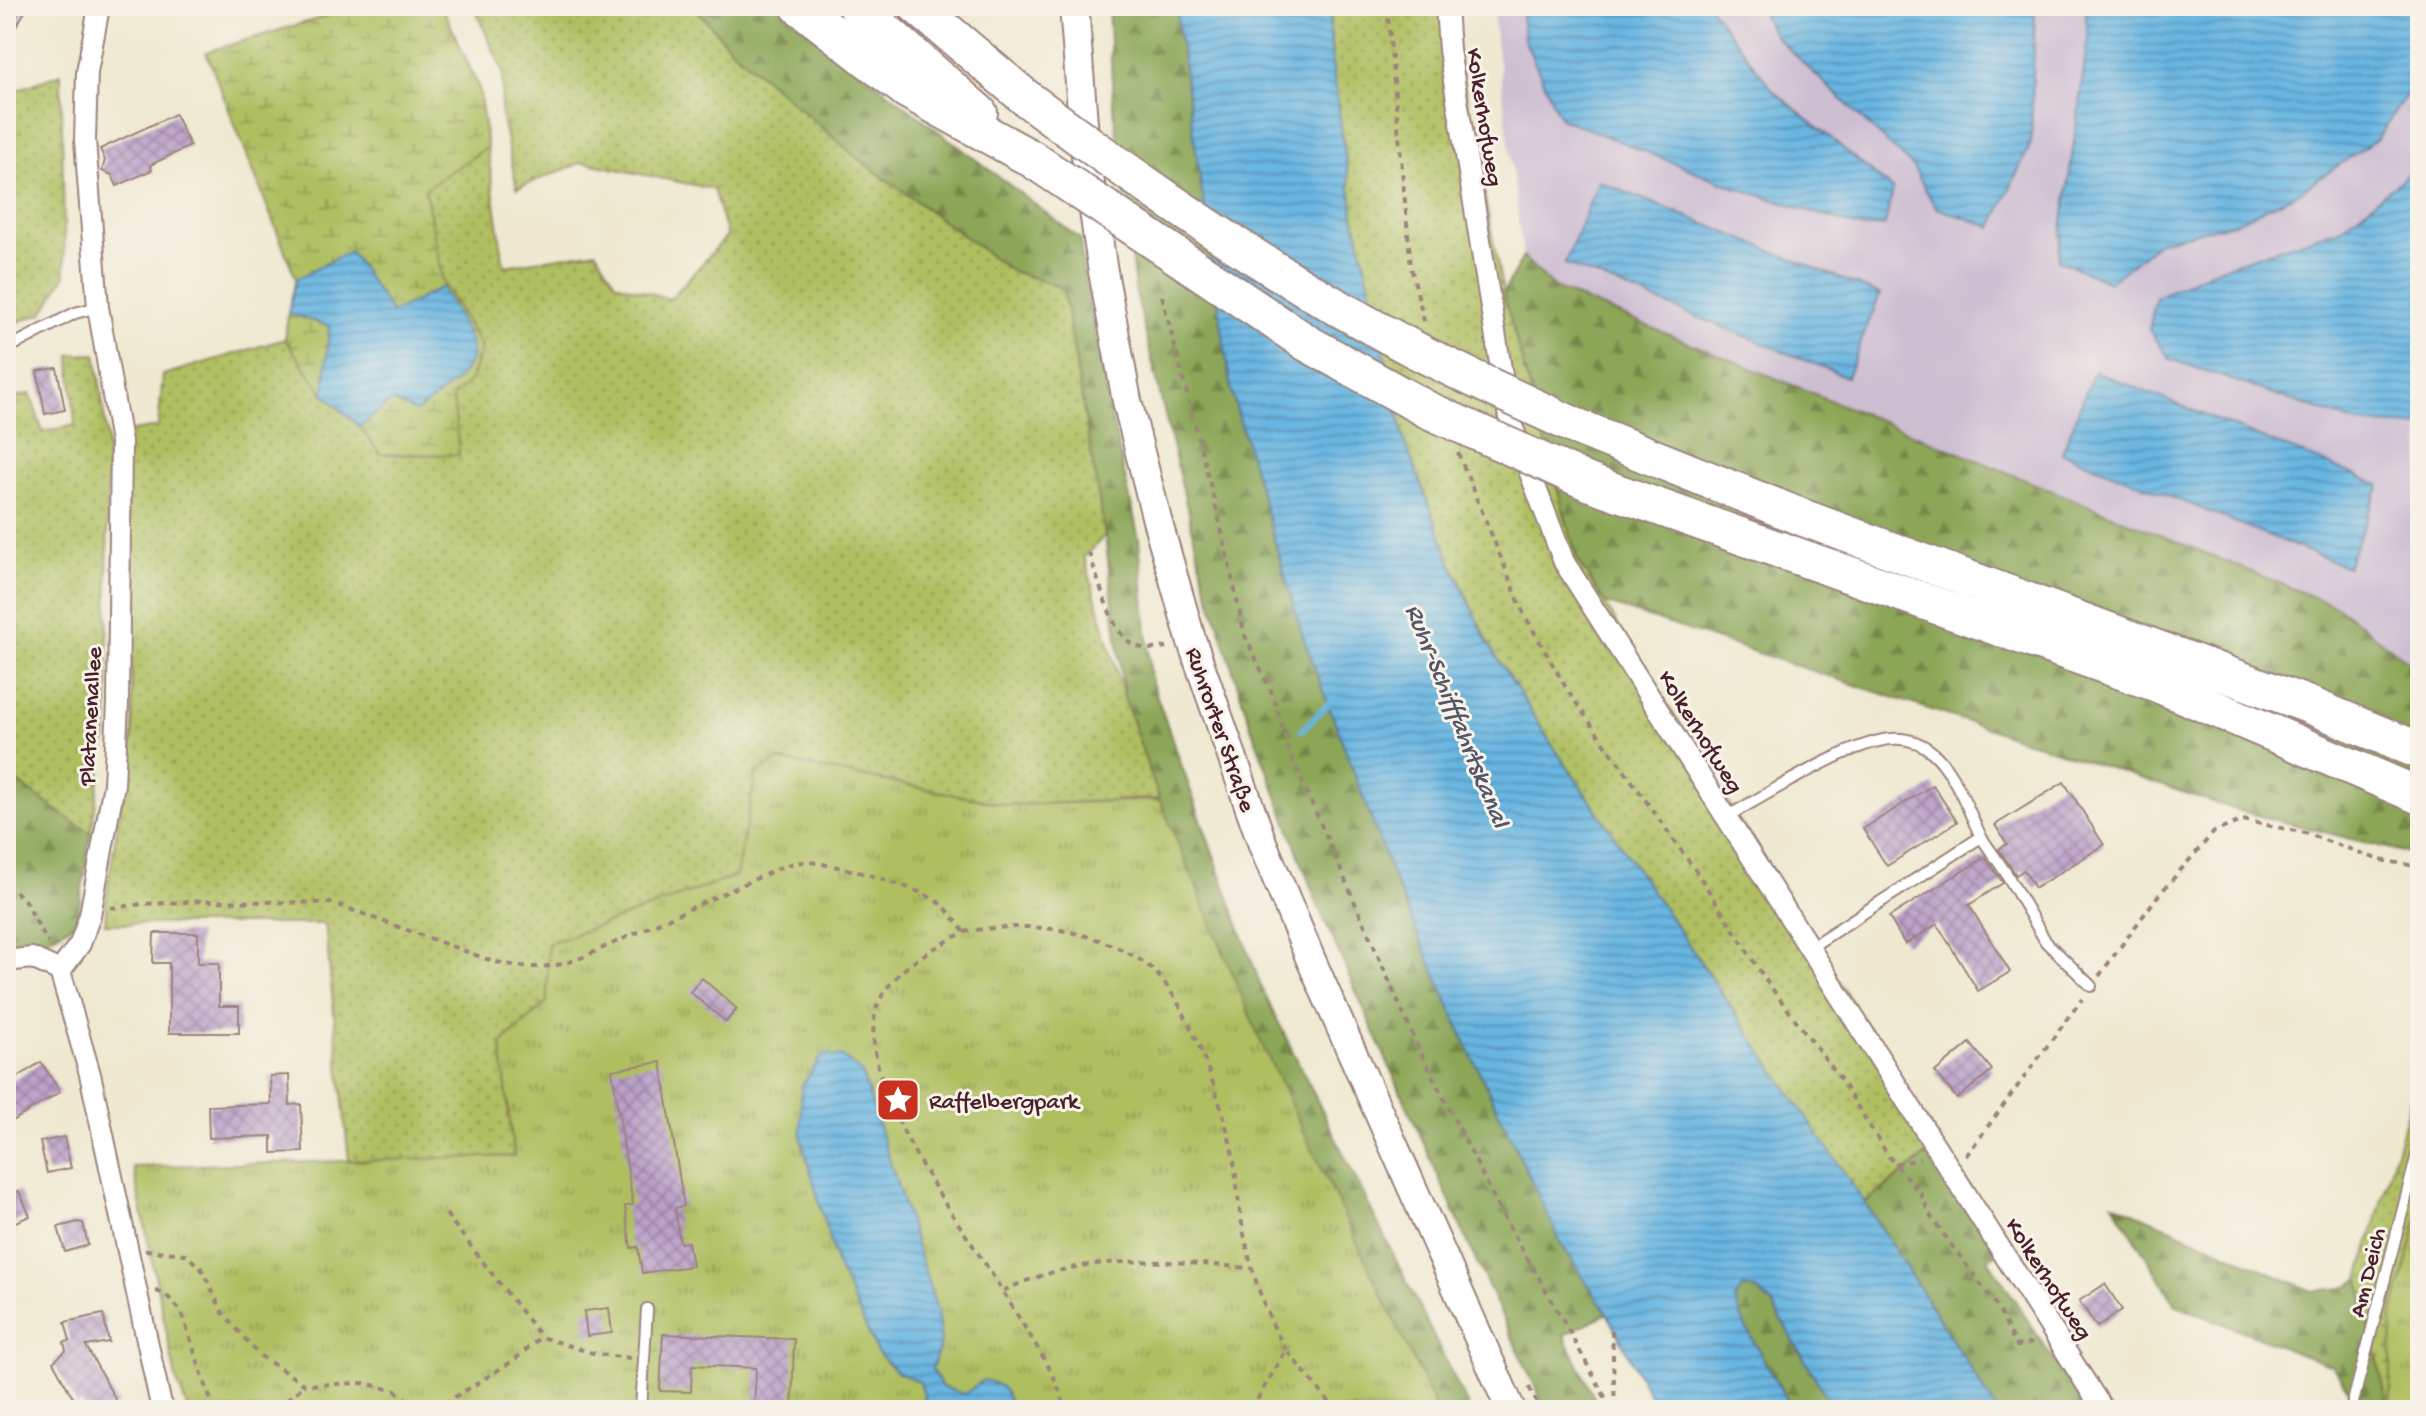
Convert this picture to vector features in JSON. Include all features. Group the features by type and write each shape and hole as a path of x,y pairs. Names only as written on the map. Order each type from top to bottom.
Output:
{"highway":[{"path":"799,6 907,90 1032,159 1307,343 1426,409 1588,482 2155,683 2420,796"},
{"path":"857,6 1032,159"},
{"path":"917,6 1026,98 1115,164 1216,233 1404,344 1575,426 1796,515 2309,705 2420,751"}],"main road":[{"name":"Ruhrorter Straße","path":"1074,6 1085,149 1102,266 1127,401 1191,639 1263,845 1511,1410"}],"street":[{"name":"Kolkerhofweg","path":"1446,6 1449,50 1509,418 1564,562 2103,1410"},
{"name":"Platanenallee","path":"60,971 80,944 90,915 114,784 118,703 121,442 98,307 85,140 87,72 99,7"},
{"path":"6,961 32,958 60,971 90,1074 162,1410"}],"lane":[{"path":"6,349 75,313 98,307"},
{"path":"1726,817 1862,745 1893,739 1918,743 1935,754 1952,779 1981,837 2046,942 2091,986"},
{"path":"1809,948 1981,837"},
{"name":"Am Deich","path":"2351,1410 2420,1143"},
{"path":"641,1410 647,1309"}],"path":[{"path":"1162,296 1219,519 1245,636 1273,695 1289,751 1416,1043 1505,1220 1613,1410"},
{"path":"1089,553 1109,610 1126,639 1142,648 1155,650 1191,639"},
{"path":"1952,1174 2157,897 2214,832 2243,820 2305,833 2380,860 2410,865 2420,858"},
{"path":"90,915 106,909 143,904 206,901 333,903 492,961 516,967 541,968 564,965 801,861 840,868 924,894 948,910 964,932"},
{"path":"6,883 25,901 60,971"},
{"path":"1065,1410 1057,1384 1044,1360 913,1150 878,1064 873,1031 874,1014 881,997 919,957 964,932 1008,925 1076,932 1125,951 1155,971 1174,997 1193,1033 1226,1126 1251,1268 1266,1311 1286,1350 1336,1410"},
{"path":"446,1214 541,1337 596,1354 643,1359"},
{"path":"127,1248 185,1254 201,1268 223,1313 259,1355 305,1385 364,1383 396,1391 420,1410"},
{"path":"1003,1291 1056,1270 1109,1261 1251,1268"},
{"path":"135,1283 165,1294 181,1311 214,1410"},
{"path":"1612,1330 1613,1410"},
{"path":"434,1410 513,1361 541,1337"},
{"path":"1251,1410 1286,1350"},
{"path":"1527,1382 1541,1410"},
{"path":"280,1410 305,1385"}],"shaded area":[{"path":"1492,6 2420,6 2420,671 2338,607 1554,288 1523,257"}],"green space":[{"path":"360,6 442,6 479,88 487,147 425,189 443,282 481,347 471,380 453,396 459,455 380,454 360,427 324,394 285,339 296,279 206,52"},
{"path":"474,6 694,6 731,49 856,157 1010,270 1063,288 1105,535 1084,556 1124,697 1160,800 1007,805 778,760 756,774 736,876 548,944 547,1002 501,1044 514,1157 349,1163 325,924 105,924 107,889 133,732 125,432 158,427 163,375 285,339 324,394 360,427 380,454 458,455 453,396 471,380 481,347 443,282 425,189 487,147 504,266 596,251 616,283 670,299 727,236 713,189 583,162 517,188 501,114 503,72"},
{"path":"694,6 775,6 1080,239 1109,406 1139,539 1151,680 1261,987 1470,1410 1357,1410 756,774 778,760 1007,805 1159,799 1124,697 1105,535 1063,288 1010,270 856,157 731,49"},
{"path":"1108,6 1177,6 1231,390 1302,634 1393,877 1468,1048 1562,1245 1607,1313 1564,1335 1600,1410 1546,1410 1318,906 1251,727 1204,579 1135,289 1113,101"},
{"path":"1329,6 1453,6 1457,51 1503,293 1577,559 1940,1145 1864,1203 1549,740 1493,653 1450,560 1404,440 1354,215 1332,64"},
{"path":"61,74 65,276 43,313 6,326 6,94"},
{"path":"1523,257 1554,288 2338,607 2420,671 2420,844 2407,853 2240,811 1605,603 1577,559 1503,293"},
{"path":"96,354 107,438 108,722 91,833 6,774 6,399 30,394 43,432 75,425 70,355"},
{"name":"Raffelbergpark","path":"778,760 1007,805 1160,800 1260,1040 1437,1410 188,1410 176,1379 133,1167 514,1156 501,1044 547,1002 548,944 736,876 756,774"},
{"path":"6,774 91,833 77,922 32,948 6,952"},
{"path":"2420,1068 2420,1410 2385,1410 2387,1401 2359,1279"},
{"path":"1940,1145 2010,1245 1988,1259 2086,1410 1997,1410 1865,1203"},
{"path":"2113,1203 2312,1291 2344,1288 2359,1279 2387,1401 2385,1410 2363,1410 2332,1366 2176,1305"},
{"path":"2420,1211 2420,1410 2390,1410 2392,1317"},
{"path":"1744,1286 1758,1291 1772,1304 1834,1410 1793,1410 1746,1328 1735,1299"}],"water":[{"name":"Ruhr-Schifffahrtskanal","path":"1177,6 1329,6 1332,64 1354,215 1404,440 1450,560 1487,641 1549,740 1865,1203 1997,1410 1834,1410 1772,1304 1758,1291 1744,1287 1735,1299 1746,1328 1792,1410 1657,1410 1607,1313 1562,1245 1468,1048 1393,877 1302,634 1231,390"},
{"path":"1521,6 1709,6 1773,90 1893,190 1885,225 1863,228 1737,188 1560,118 1524,39"},
{"path":"1757,6 2035,6 2031,143 1992,227 1936,208 1913,167 1776,37"},
{"path":"2085,6 2420,6 2420,74 2377,139 2295,195 2234,223 2160,241 2110,282 2058,260 2088,38"},
{"path":"2420,161 2420,424 2358,423 2170,359 2149,330 2156,297 2215,270 2342,228"},
{"path":"1598,181 1880,294 1847,377 1565,264"},
{"path":"350,251 392,313 442,287 468,336 472,353 469,364 454,383 416,412 392,401 360,427 324,394 329,326 288,313 296,279"},
{"path":"2094,371 2380,485 2347,567 2062,453"},
{"path":"822,1055 843,1057 862,1073 937,1310 941,1342 932,1369 942,1387 965,1394 983,1380 995,1383 1006,1393 1011,1410 913,1410 925,1399 920,1382 896,1372 877,1352 836,1263 801,1137 801,1087"}],"building":[{"path":"6,6 28,6 6,44"},
{"path":"175,114 190,146 150,165 152,170 117,186 112,175 102,171 105,160 100,149"},
{"path":"57,368 65,410 45,414 37,371"},
{"path":"2064,782 2104,845 2035,888 2024,870 2016,875 1999,849 2007,844 1995,825"},
{"path":"1933,785 1957,822 1887,866 1863,829"},
{"path":"1985,857 2003,883 1969,905 2010,972 1978,991 1937,924 1905,944 1889,917"},
{"path":"154,933 198,933 198,963 219,963 219,1006 239,1006 239,1033 169,1033 169,963 153,963"},
{"path":"702,978 737,1009 726,1022 690,992"},
{"path":"1970,1043 1992,1070 1957,1099 1935,1072"},
{"path":"41,1062 60,1092 6,1125 6,1085"},
{"path":"661,1062 684,1206 675,1208 680,1243 688,1242 692,1266 642,1273 638,1247 631,1248 625,1206 633,1205 612,1070"},
{"path":"289,1075 290,1105 301,1104 303,1152 272,1153 272,1136 209,1138 208,1106 271,1104 270,1076"},
{"path":"64,1137 71,1168 47,1173 40,1142"},
{"path":"19,1191 30,1216 6,1226 6,1196"},
{"path":"83,1223 88,1245 65,1252 58,1227"},
{"path":"2105,1284 2122,1310 2097,1327 2079,1301"},
{"path":"609,1308 612,1333 587,1336 584,1311"},
{"path":"103,1314 109,1342 86,1346 118,1404 107,1410 86,1410 82,1403 77,1405 53,1362 66,1351 64,1342 70,1341 65,1322"},
{"path":"663,1334 794,1339 792,1410 754,1410 756,1368 692,1365 691,1392 660,1391"}],"waterway":[{"path":"1302,730 1334,698"}],"place":[{"name":"Raffelbergpark","path":"898,1100"}]}
